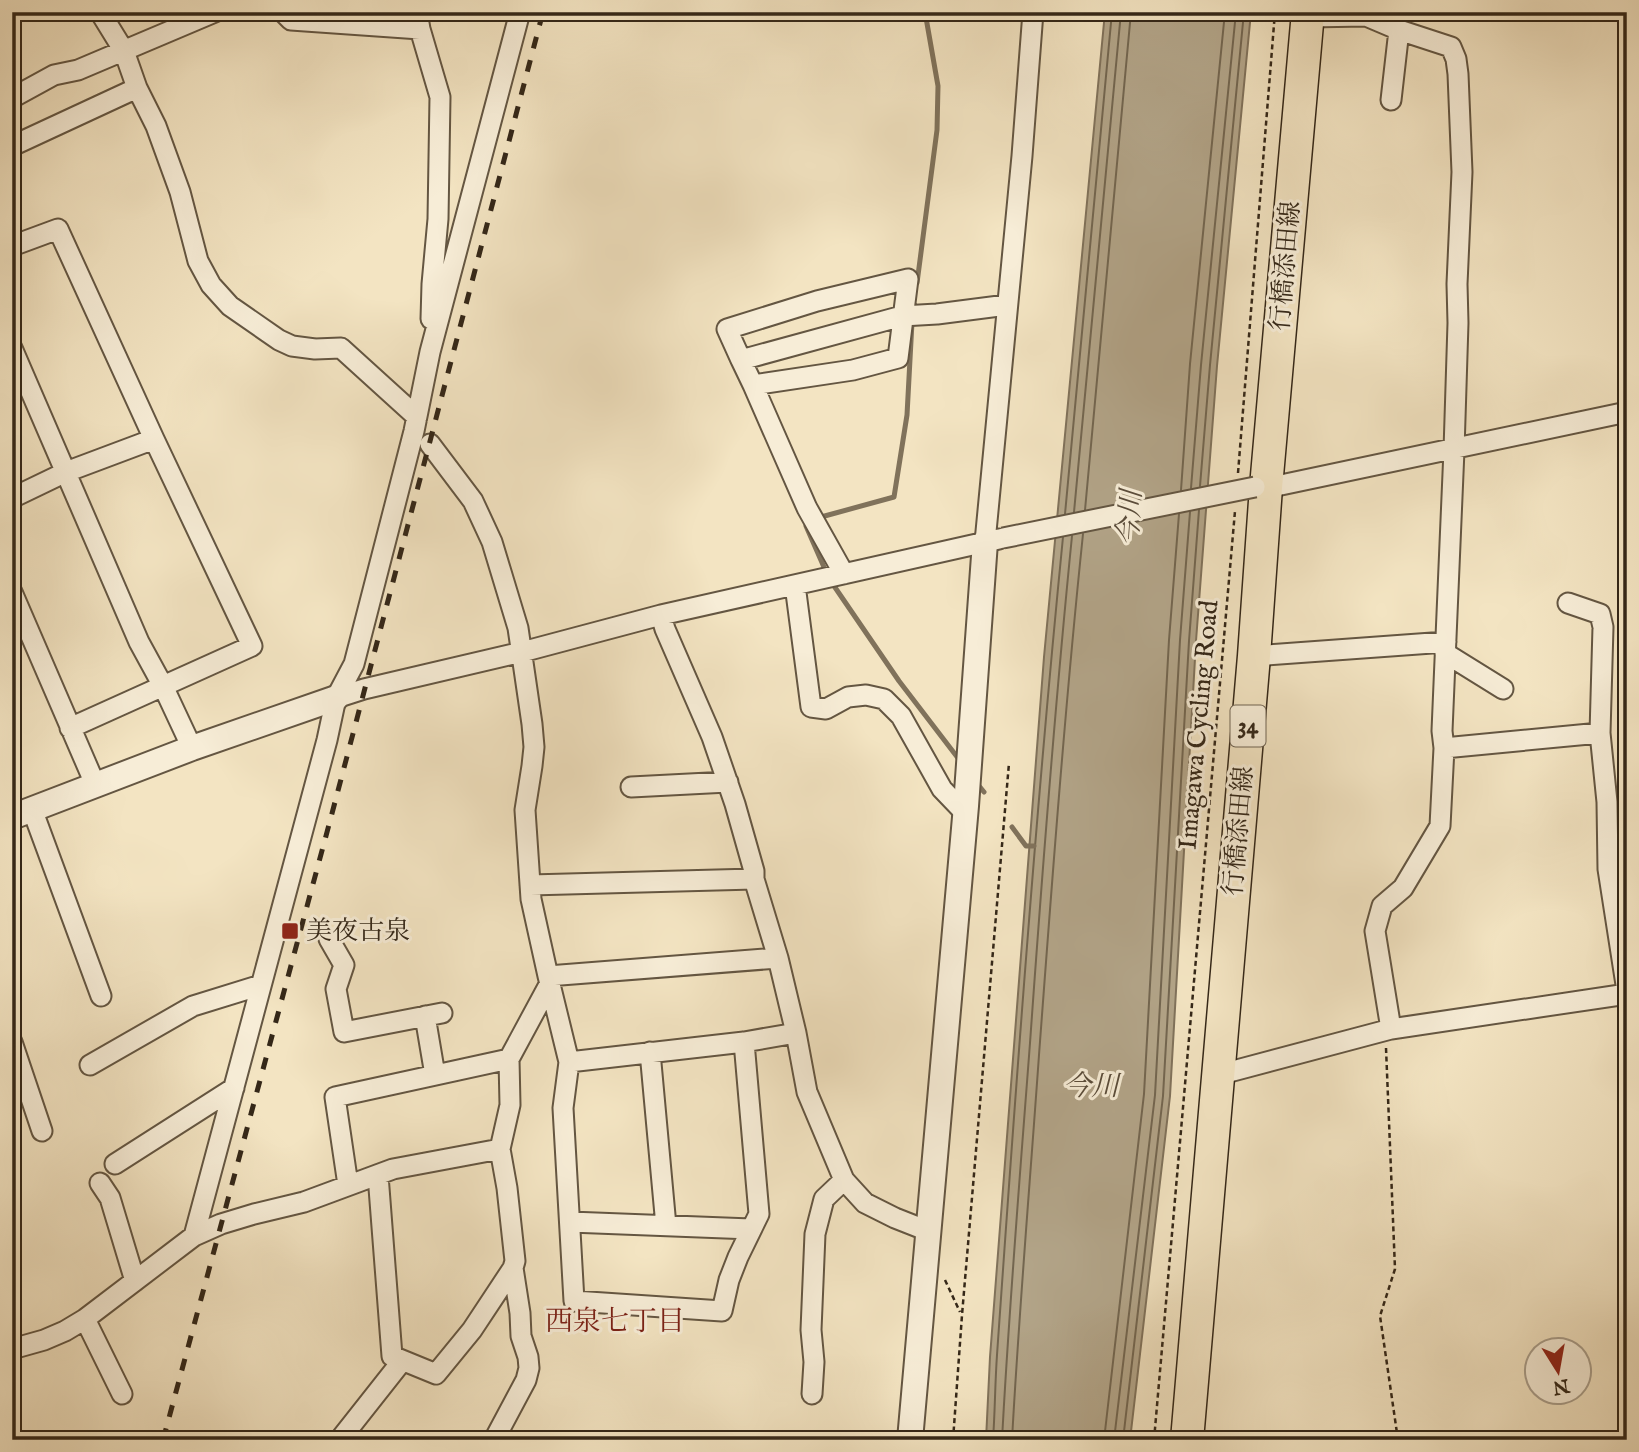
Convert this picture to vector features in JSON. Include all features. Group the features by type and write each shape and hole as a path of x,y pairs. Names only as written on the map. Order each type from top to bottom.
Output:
{"main road":[{"name":"行橋添田線","path":"1186,1440 1254,656 1253,485 1308,15"}],"street":[{"path":"100,12 124,51 137,88 156,126 180,192 198,261 211,285 230,306 279,340 292,346 315,349 341,348 417,417"},
{"path":"12,98 54,75 78,70 215,12"},
{"path":"283,12 291,20 419,21 440,97 438,219 430,352"},
{"path":"194,1236 336,698 355,664 417,417 430,352 520,12"},
{"path":"911,1440 970,753 994,540 1007,305 1033,12"},
{"path":"1308,15 1366,16 1451,47 1458,74 1462,172 1440,826 1403,888 1382,906 1375,931 1388,1030"},
{"path":"1391,100 1399,30"},
{"path":"12,146 137,88"},
{"path":"12,246 58,229 252,646 70,728"},
{"path":"753,385 853,370 898,358 908,279 817,301 727,329 807,508 842,574"},
{"path":"741,359 902,316 1007,305"},
{"path":"12,348 139,642 192,748"},
{"path":"101,996 22,813 95,784 364,689 522,652 661,615 1253,485 1454,450 1627,412"},
{"path":"12,498 66,472 154,439"},
{"path":"430,444 473,501 492,542 519,628 534,747 525,810 531,899 569,1062 563,1108 574,1301 722,1311 737,1257 759,1214 744,1042"},
{"path":"795,585 811,707 826,709 848,697 866,695 884,699 901,716 942,789 965,810"},
{"path":"12,592 95,784"},
{"path":"1218,1075 1388,1030 1627,992 1608,869 1600,733 1603,627 1600,614 1568,603"},
{"path":"661,615 728,782 778,958 807,1092 844,1180 865,1203 928,1231"},
{"path":"1254,656 1446,647 1503,689"},
{"path":"1444,748 1600,733"},
{"path":"631,787 728,782"},
{"path":"530,885 754,879"},
{"path":"329,939 344,965 336,989 344,1032 433,1014 435,1075"},
{"path":"549,979 778,958"},
{"path":"378,1175 392,1356 436,1374 472,1330 513,1268 515,1261 508,1188 500,1149 510,1105 509,1059 549,979"},
{"path":"90,1065 193,1006 261,985"},
{"path":"569,1062 744,1042 796,1033"},
{"path":"12,1042 42,1131"},
{"path":"650,1052 666,1226"},
{"path":"348,1185 335,1097 509,1059"},
{"path":"115,1164 234,1088"},
{"path":"12,1349 65,1331 85,1319 194,1236 220,1224 304,1202 393,1169 500,1149"},
{"path":"813,1394 811,1330 815,1234 824,1199 844,1180"},
{"path":"111,1190 135,1281"},
{"path":"570,1222 751,1229"},
{"path":"494,1440 526,1380 529,1368 521,1336 513,1268"},
{"path":"85,1319 122,1394"},
{"path":"342,1437 402,1361"}],"path":[{"path":"1253,485 1275,12"},
{"name":"Imagawa Cycling Road","path":"1154,1440 1235,507"},
{"path":"953,1440 1009,763"},
{"path":"1388,1030 1395,1269 1380,1316 1398,1440"}],"water":[{"name":"今川","path":"1105,12 1251,12 1217,366 1196,641 1170,1096 1130,1440 986,1440 990,1357 1044,657"}],"waterway":[{"path":"917,283 937,130 938,86 925,12"},
{"path":"821,517 894,497 907,415 912,322"},
{"path":"806,526 827,574"},
{"path":"832,583 899,681 961,762"},
{"path":"975,781 984,792"},
{"path":"1012,827 1026,846 1034,846"}],"railway":[{"path":"163,1440 330,821 543,12"}],"place":[{"name":"美夜古泉","path":"290,931"}],"district":[{"name":"西泉七丁目","path":"615,1322"}]}
